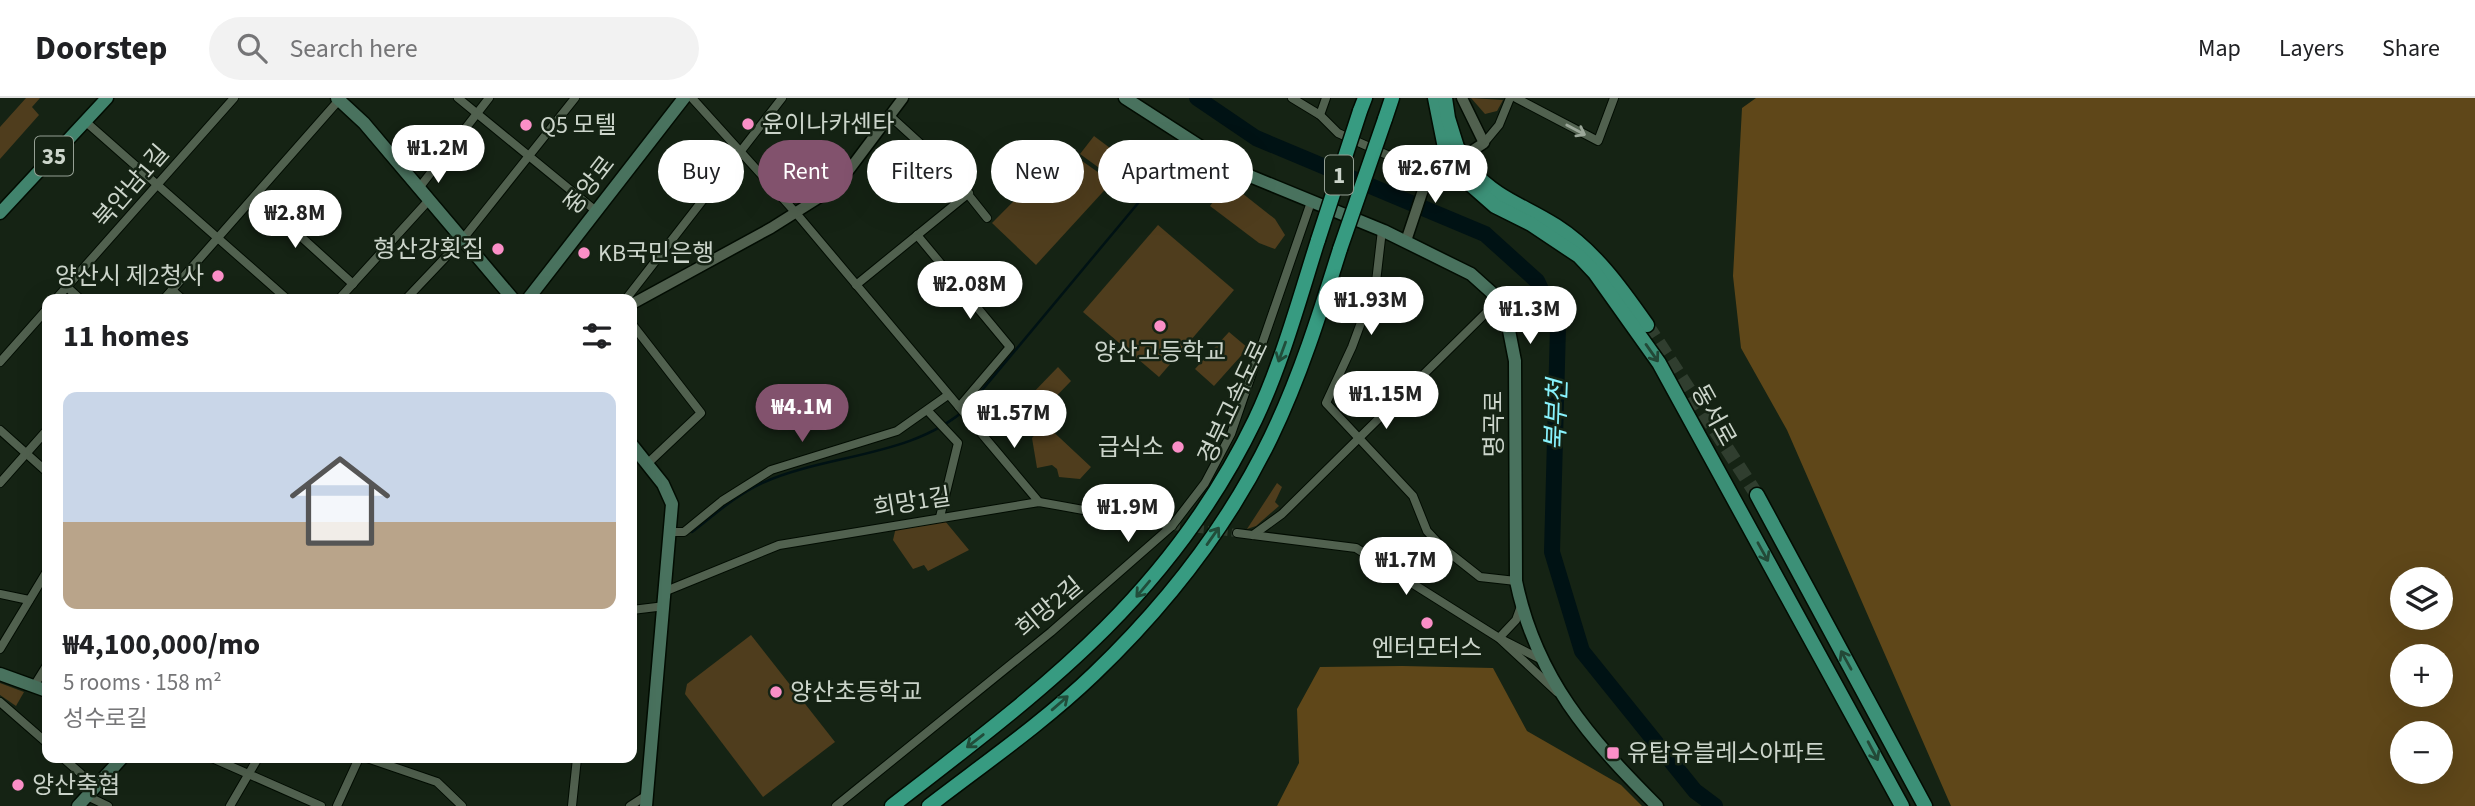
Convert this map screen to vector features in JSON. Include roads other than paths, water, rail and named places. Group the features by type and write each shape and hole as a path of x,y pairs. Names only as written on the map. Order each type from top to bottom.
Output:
{"highway":[{"name":"경부고속도로","path":"929,806 1093,675 1157,608 1208,544 1253,470 1285,406 1311,341 1392,98"},
{"name":"동서로","path":"1435,98 1451,147 1466,173 1495,206 1540,229 1579,256 1613,297 1659,363 1902,806"},
{"name":"동서로","path":"1445,98 1451,147"},
{"name":"경부고속도로","path":"892,806 1041,689 1094,642 1130,605 1195,524 1256,418 1284,348 1363,104"},
{"name":"동서로","path":"1466,173 1503,199 1535,214 1580,245 1606,269 1647,325"},
{"path":"1757,495 1925,806"}],"main road":[{"name":"35","path":"0,213 107,98"},
{"name":"중앙로","path":"532,294 684,98"},
{"name":"명곡로","path":"1125,98 1212,156 1311,202 1382,230 1471,274 1498,302 1510,327 1515,361 1516,581 1521,606 1542,660 1561,696 1596,743 1657,806"},
{"path":"338,99 364,124 509,294"},
{"path":"637,451 669,494 672,504 672,532 647,800"},
{"path":"0,674 42,689"},
{"path":"87,796 117,763"}],"street":[{"name":"북안남1길","path":"61,294 234,98"},
{"path":"458,98 596,211"},
{"path":"419,188 489,98"},
{"path":"411,294 462,240 575,98"},
{"path":"692,98 729,140"},
{"path":"744,147 782,98"},
{"path":"637,301 796,214 825,194 841,179 903,98"},
{"path":"1292,98 1320,115 1338,133 1429,178"},
{"path":"1320,115 1326,98"},
{"path":"1462,98 1484,143"},
{"path":"1406,241 1429,178 1484,143 1499,125 1510,98"},
{"path":"1516,98 1598,141 1614,98"},
{"path":"168,294 338,99"},
{"path":"890,116 915,140"},
{"path":"86,122 281,294"},
{"path":"744,156 796,214 1039,502"},
{"path":"256,196 353,284"},
{"path":"344,294 429,200"},
{"name":"희망2길","path":"836,806 1051,632 1172,526 1205,484 1222,454 1311,202"},
{"path":"630,294 700,203"},
{"path":"856,285 957,203"},
{"path":"976,203 987,218"},
{"path":"1382,230 1376,282 1352,347 1326,403 1413,496 1427,531 1442,547 1480,577 1516,581"},
{"path":"918,235 1010,347 959,408"},
{"path":"67,287 75,294"},
{"path":"172,290 176,294"},
{"path":"1253,535 1282,514 1498,302"},
{"path":"0,362 42,315"},
{"path":"637,330 701,413 647,464"},
{"path":"672,532 684,532 730,495 771,470 897,432 948,395"},
{"path":"928,411 958,443 940,517"},
{"path":"0,429 42,468"},
{"path":"0,483 42,436"},
{"name":"희망1길","path":"666,591 772,547 1039,502 1172,526"},
{"path":"1237,533 1356,548 1499,638 1542,660"},
{"path":"0,649 42,579"},
{"path":"0,594 29,600"},
{"path":"637,609 665,606"},
{"path":"1499,638 1516,620 1521,606"},
{"path":"1499,638 1561,696"},
{"path":"33,686 42,672"},
{"path":"0,702 42,739"},
{"path":"66,763 87,796 108,806"},
{"path":"225,763 321,806"},
{"path":"230,806 255,763"},
{"path":"337,806 357,763"},
{"path":"382,763 437,782 462,806"},
{"path":"572,806 576,763"},
{"path":"629,806 647,800"}],"waterway":[{"name":"북부천","path":"1197,98 1256,138 1485,234 1537,281 1558,326 1552,552 1582,651 1695,791 1715,806"},
{"path":"692,532 734,499 762,483 788,473 896,446 946,424 968,407 1138,203"}],"tunnel":[{"path":"1647,325 1757,495"},
{"path":"1172,526 1237,533"}],"place":[{"name":"윤이나카센타","path":"748,124"},
{"name":"Q5 모텔","path":"526,125"},
{"name":"형산강횟집","path":"498,249"},
{"name":"KB국민은행","path":"584,253"},
{"name":"양산시 제2청사","path":"218,276"},
{"name":"양산고등학교","path":"1160,326"},
{"name":"급식소","path":"1178,447"},
{"name":"엔터모터스","path":"1427,623"},
{"name":"양산초등학교","path":"776,692"},
{"name":"유탑유블레스아파트","path":"1613,753"},
{"name":"양산축협","path":"18,785"}]}
